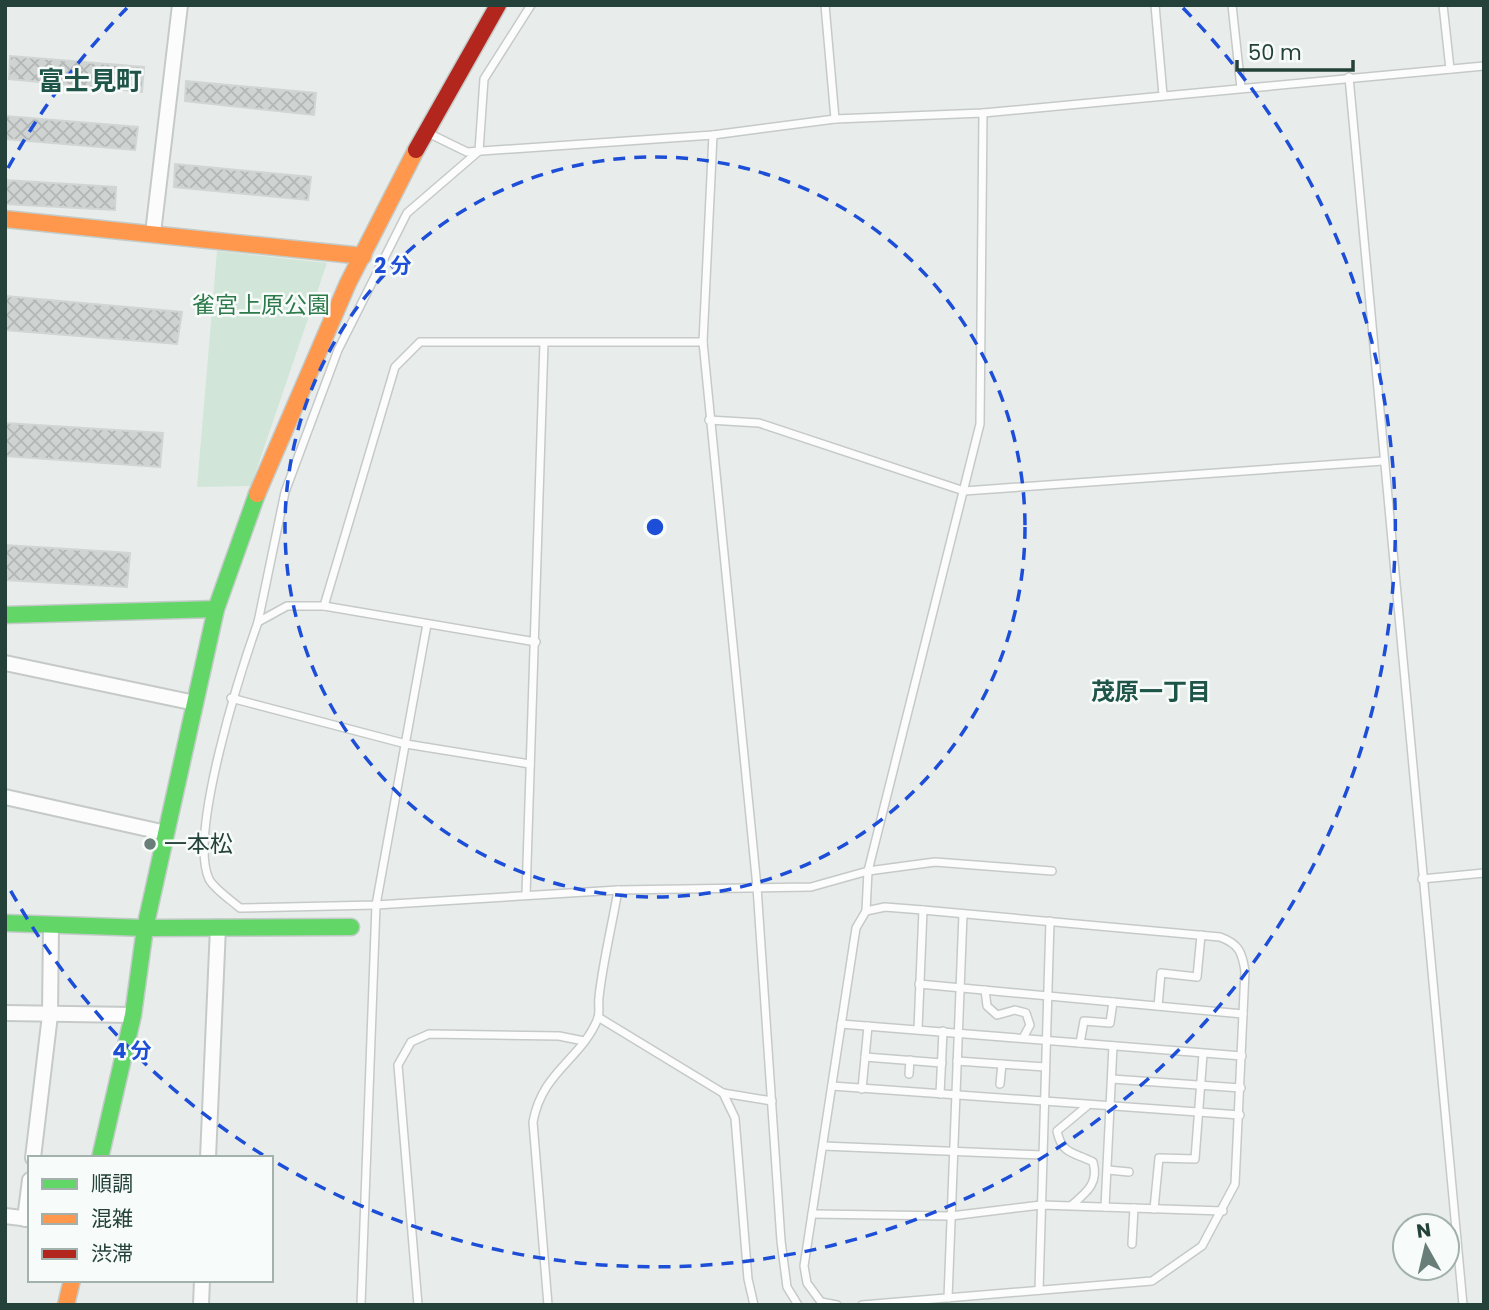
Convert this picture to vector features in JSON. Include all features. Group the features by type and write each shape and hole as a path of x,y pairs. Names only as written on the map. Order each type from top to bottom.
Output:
{"street":[{"path":"153,233 180,5"},
{"path":"100,1156 133,1015 145,928 216,609 274,454 320,342 425,132 498,5"},
{"path":"5,219 363,256"},
{"path":"5,615 216,609"},
{"path":"5,663 195,703"},
{"path":"5,797 166,834"},
{"path":"5,923 145,928 351,927"},
{"path":"33,1156 50,1015 51,925"},
{"path":"208,1156 218,927"},
{"path":"5,1013 133,1015"},
{"path":"5,1216 27,1219"},
{"path":"66,1305 72,1282"},
{"path":"201,1305 202,1282"}],"lane":[{"path":"531,5 484,79 479,150 444,185 407,213 338,350 285,492 258,622 231,698 203,837 209,879 240,908 376,905 618,890 811,887 868,871 935,862 1052,871"},
{"path":"825,5 835,119"},
{"path":"1155,5 1163,95"},
{"path":"1232,5 1241,88"},
{"path":"1443,5 1450,69"},
{"path":"425,132 467,152 713,135 835,119 983,113 1484,66"},
{"path":"1349,77 1463,1305"},
{"path":"837,1305 821,1302 807,1283 804,1266 856,928 866,911 868,871 979,424 983,113"},
{"path":"713,135 703,342 757,887 787,1287 798,1305"},
{"path":"324,606 395,367 420,342 703,342"},
{"path":"526,895 544,343"},
{"path":"709,420 758,423 964,491 1383,461"},
{"path":"258,622 287,606 324,606 536,642"},
{"path":"361,1305 376,905 427,624"},
{"path":"231,698 406,744 530,764"},
{"path":"1422,879 1484,873"},
{"path":"548,1305 533,1122 536,1104 549,1080 584,1041 598,1017 599,997 618,890"},
{"path":"862,1305 1152,1281 1202,1245 1223,1212 1235,1184 1243,1014 1242,953 1233,942 1220,937 886,907 866,911"},
{"path":"918,1029 923,910"},
{"path":"948,1298 963,914"},
{"path":"1039,1290 1050,921"},
{"path":"1158,1006 1161,973 1197,977 1201,935"},
{"path":"919,984 1243,1014"},
{"path":"985,990 987,1006 992,1012 1003,1014 1021,1009 1026,1013 1030,1026 1023,1038"},
{"path":"1080,1043 1083,1021 1110,1023 1113,1002"},
{"path":"598,1017 723,1093 772,1101"},
{"path":"841,1024 1242,1056"},
{"path":"862,1088 868,1026"},
{"path":"940,1094 943,1031"},
{"path":"418,1305 398,1065 411,1042 429,1034 559,1036 584,1041"},
{"path":"1105,1207 1113,1046"},
{"path":"1154,1209 1159,1158 1195,1159 1203,1054"},
{"path":"865,1057 942,1063"},
{"path":"909,1074 910,1060"},
{"path":"957,1060 1045,1067"},
{"path":"1000,1084 1002,1064"},
{"path":"1112,1079 1241,1088"},
{"path":"832,1086 1111,1108 1240,1115"},
{"path":"723,1093 735,1118 748,1279 754,1305"},
{"path":"1072,1205 1091,1188 1096,1174 1093,1162 1068,1154 1060,1146 1057,1131 1087,1106"},
{"path":"823,1146 1043,1155"},
{"path":"1108,1170 1129,1172"},
{"path":"812,1214 951,1216 1041,1205 1223,1212"},
{"path":"1132,1244 1134,1208"}],"green space":[{"name":"雀宮上原公園","path":"217,251 327,263 251,486 197,487"}],"building":[{"path":"10,56 144,67 142,92 9,79"},
{"path":"186,81 316,93 314,115 185,101"},
{"path":"5,116 138,127 135,150 5,139"},
{"path":"175,164 311,177 308,200 174,187"},
{"path":"5,180 116,187 115,210 5,204"},
{"path":"5,296 182,312 177,344 5,330"},
{"path":"5,423 163,433 160,467 5,456"},
{"path":"5,545 130,553 127,587 5,580"}],"traffic: fast":[{"path":"100,1156 133,1015 145,928 216,609 257,494"},
{"path":"5,615 216,609"},
{"path":"5,923 145,928 351,927"}],"traffic: slow":[{"path":"257,494 348,283 416,150"},
{"path":"5,219 363,256"},
{"path":"66,1305 72,1282"}],"traffic: jam":[{"path":"416,150 498,5"}],"place":[{"name":"一本松","path":"150,844"}],"district":[{"name":"富士見町","path":"90,81"},
{"name":"茂原一丁目","path":"1151,691"}]}
